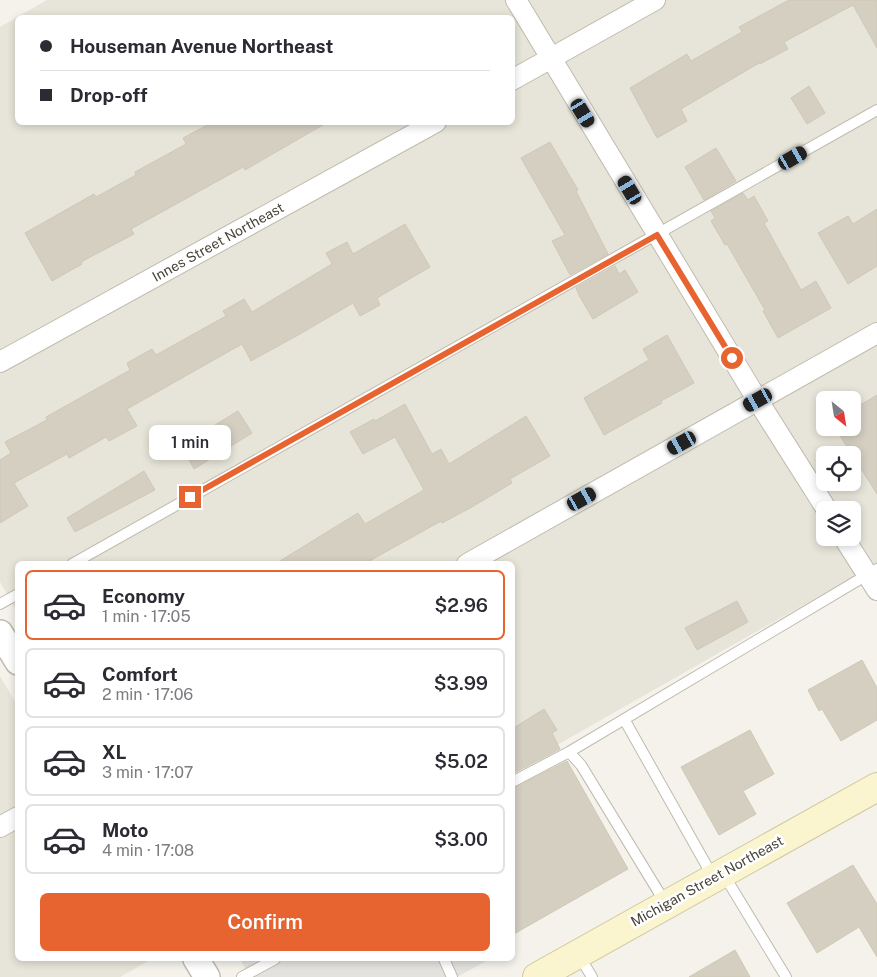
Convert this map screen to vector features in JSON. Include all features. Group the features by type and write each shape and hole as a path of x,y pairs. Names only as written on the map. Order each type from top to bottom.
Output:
{"main road":[{"name":"Michigan Street Northeast","path":"537,977 877,787"}],"street":[{"path":"516,0 657,235 821,501"},
{"path":"515,78 655,0"},
{"name":"Innes Street Northeast","path":"0,362 431,125"},
{"path":"472,561 877,333"},
{"path":"850,546 874,578"},
{"path":"0,633 15,657"},
{"path":"0,827 15,819"},
{"path":"197,961 207,977"}],"lane":[{"path":"77,561 877,110"},
{"path":"515,780 569,752 874,578"},
{"path":"0,604 15,596"},
{"path":"624,719 718,875 786,977"},
{"path":"569,752 581,765 666,904"},
{"path":"578,954 592,977"},
{"path":"242,977 271,961"},
{"path":"445,961 452,977"}],"shaded area":[{"path":"47,0 877,0 877,563 515,769 515,561 15,561 15,608 0,582 0,27 15,18 15,125 515,125 515,15 21,15"},
{"path":"0,676 15,702 15,961 148,961 120,977 0,977"},
{"path":"241,961 486,961 457,977 250,977"}],"building":[{"path":"789,0 877,0 877,48 853,5 784,42 788,49 759,63 681,109 687,121 657,138 630,88 687,54 691,61 742,32 739,27"},
{"path":"809,86 825,113 807,124 791,98"},
{"path":"207,125 323,125 245,170 243,167 131,229 134,234 81,262 82,264 52,281 25,233 94,194 96,197 136,175 135,172 186,144 183,138"},
{"path":"550,142 578,190 576,191 608,254 570,275 552,241 565,235 521,158"},
{"path":"716,148 736,181 704,200 685,167"},
{"path":"743,193 748,200 754,196 768,221 764,223 801,290 816,281 831,308 778,338 763,311 765,310 727,244 725,245 711,221 715,218 711,211"},
{"path":"877,209 877,266 848,284 818,233 848,216 853,224"},
{"path":"405,224 430,267 377,298 380,305 360,316 353,303 251,361 242,344 127,409 137,426 109,441 106,437 69,458 67,454 14,483 28,506 0,523 0,460 11,453 5,442 47,420 46,417 130,370 127,363 152,349 156,355 226,316 223,311 244,299 252,312 332,264 326,253 347,242 353,254"},
{"path":"615,266 619,274 625,270 638,292 593,319 576,288"},
{"path":"667,335 694,383 604,435 584,398 649,360 643,349"},
{"path":"877,395 877,494 861,469 861,446 846,446 840,436 861,436 861,405"},
{"path":"405,404 432,454 441,449 449,464 526,416 550,456 510,479 512,483 472,507 442,523 441,521 369,561 280,561 358,513 365,524 424,490 395,437 363,454 350,432 374,419 375,421"},
{"path":"238,411 252,433 194,469 183,448 218,429 215,425"},
{"path":"144,471 155,490 75,532 67,518"},
{"path":"737,601 748,622 697,650 685,628"},
{"path":"862,660 877,688 877,720 841,741 822,709 819,711 808,690"},
{"path":"544,709 557,730 552,733 560,749 515,772 515,727"},
{"path":"750,730 774,774 743,791 756,814 719,835 681,767"},
{"path":"567,761 628,869 515,933 515,787"},
{"path":"853,865 877,904 877,957 859,927 817,953 787,903"},
{"path":"735,950 750,977 689,977"}],"route":[{"path":"190,497 657,235 732,358"}]}
